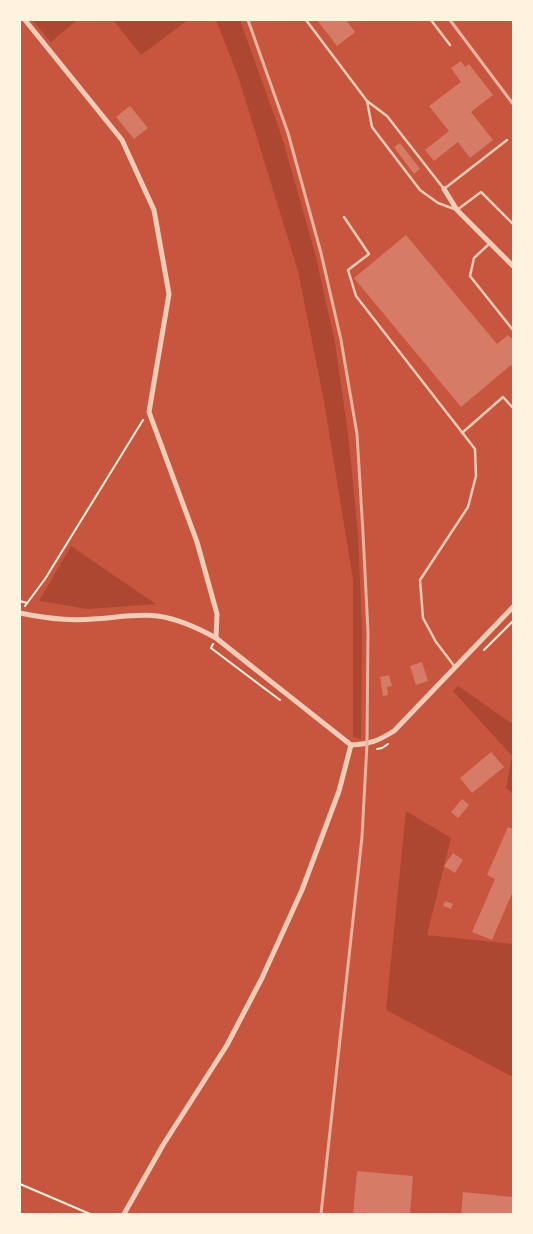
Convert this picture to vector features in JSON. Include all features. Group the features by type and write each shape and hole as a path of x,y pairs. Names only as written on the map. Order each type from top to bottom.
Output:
{"street":[{"path":"25,20 122,140 154,210 169,294 148,412 197,542 217,614 216,638"},
{"path":"444,190 457,210 513,266"},
{"path":"21,613 61,619 91,620 125,616 158,616 194,626 216,638 351,745 367,744 380,740 394,730 513,607"},
{"path":"124,1214 164,1145 227,1045 262,978 302,890 339,791 351,745"}],"lane":[{"path":"306,20 367,101 387,116 444,190 507,140"},
{"path":"431,20 450,45"},
{"path":"367,101 372,127 420,190 438,203 457,210 481,192 513,224"},
{"path":"344,217 369,254 348,270 356,296 475,449 476,476 468,507 420,580 423,618 436,642 455,668"},
{"path":"490,242 474,258 470,276 513,330"},
{"path":"462,433 503,397 513,408"}],"path":[{"path":"21,613 45,579 148,412"},
{"path":"20,601 27,603"},
{"path":"20,1184 90,1214"}],"shaded area":[{"path":"34,20 77,20 51,42"},
{"path":"113,20 188,20 141,55"},
{"path":"216,20 240,20 282,137 315,253 335,343 348,433 358,534 362,632 361,739 353,737 353,580 324,401 298,271 238,76"},
{"path":"71,546 156,604 87,609 39,601"},
{"path":"458,686 513,724 513,794 506,788 512,756 453,691"},
{"path":"406,811 451,838 427,935 513,944 513,1077 386,1010"}],"building":[{"path":"317,20 346,20 355,32 337,46"},
{"path":"461,61 465,67 469,64 493,95 471,112 493,140 470,158 458,142 434,161 425,150 449,131 429,106 461,82 451,68"},
{"path":"130,106 148,128 134,139 116,117"},
{"path":"400,143 420,169 414,174 394,147"},
{"path":"406,235 497,344 508,335 513,340 513,368 511,365 461,407 354,278"},
{"path":"422,662 428,681 416,685 410,666"},
{"path":"389,675 392,686 387,687 388,695 383,696 380,677"},
{"path":"491,752 504,767 472,793 460,778"},
{"path":"462,799 469,805 458,818 451,812"},
{"path":"508,827 513,829 513,891 492,940 472,932 495,879 487,875"},
{"path":"453,853 463,860 455,873 444,866"},
{"path":"445,901 453,904 451,909 443,906"},
{"path":"357,1171 413,1176 410,1214 353,1214"},
{"path":"463,1192 513,1197 513,1214 461,1214"}],"railway":[{"path":"248,20 288,133 321,253 341,340 357,434 368,632 367,744 362,837 321,1214"},
{"path":"450,20 513,104"}]}
